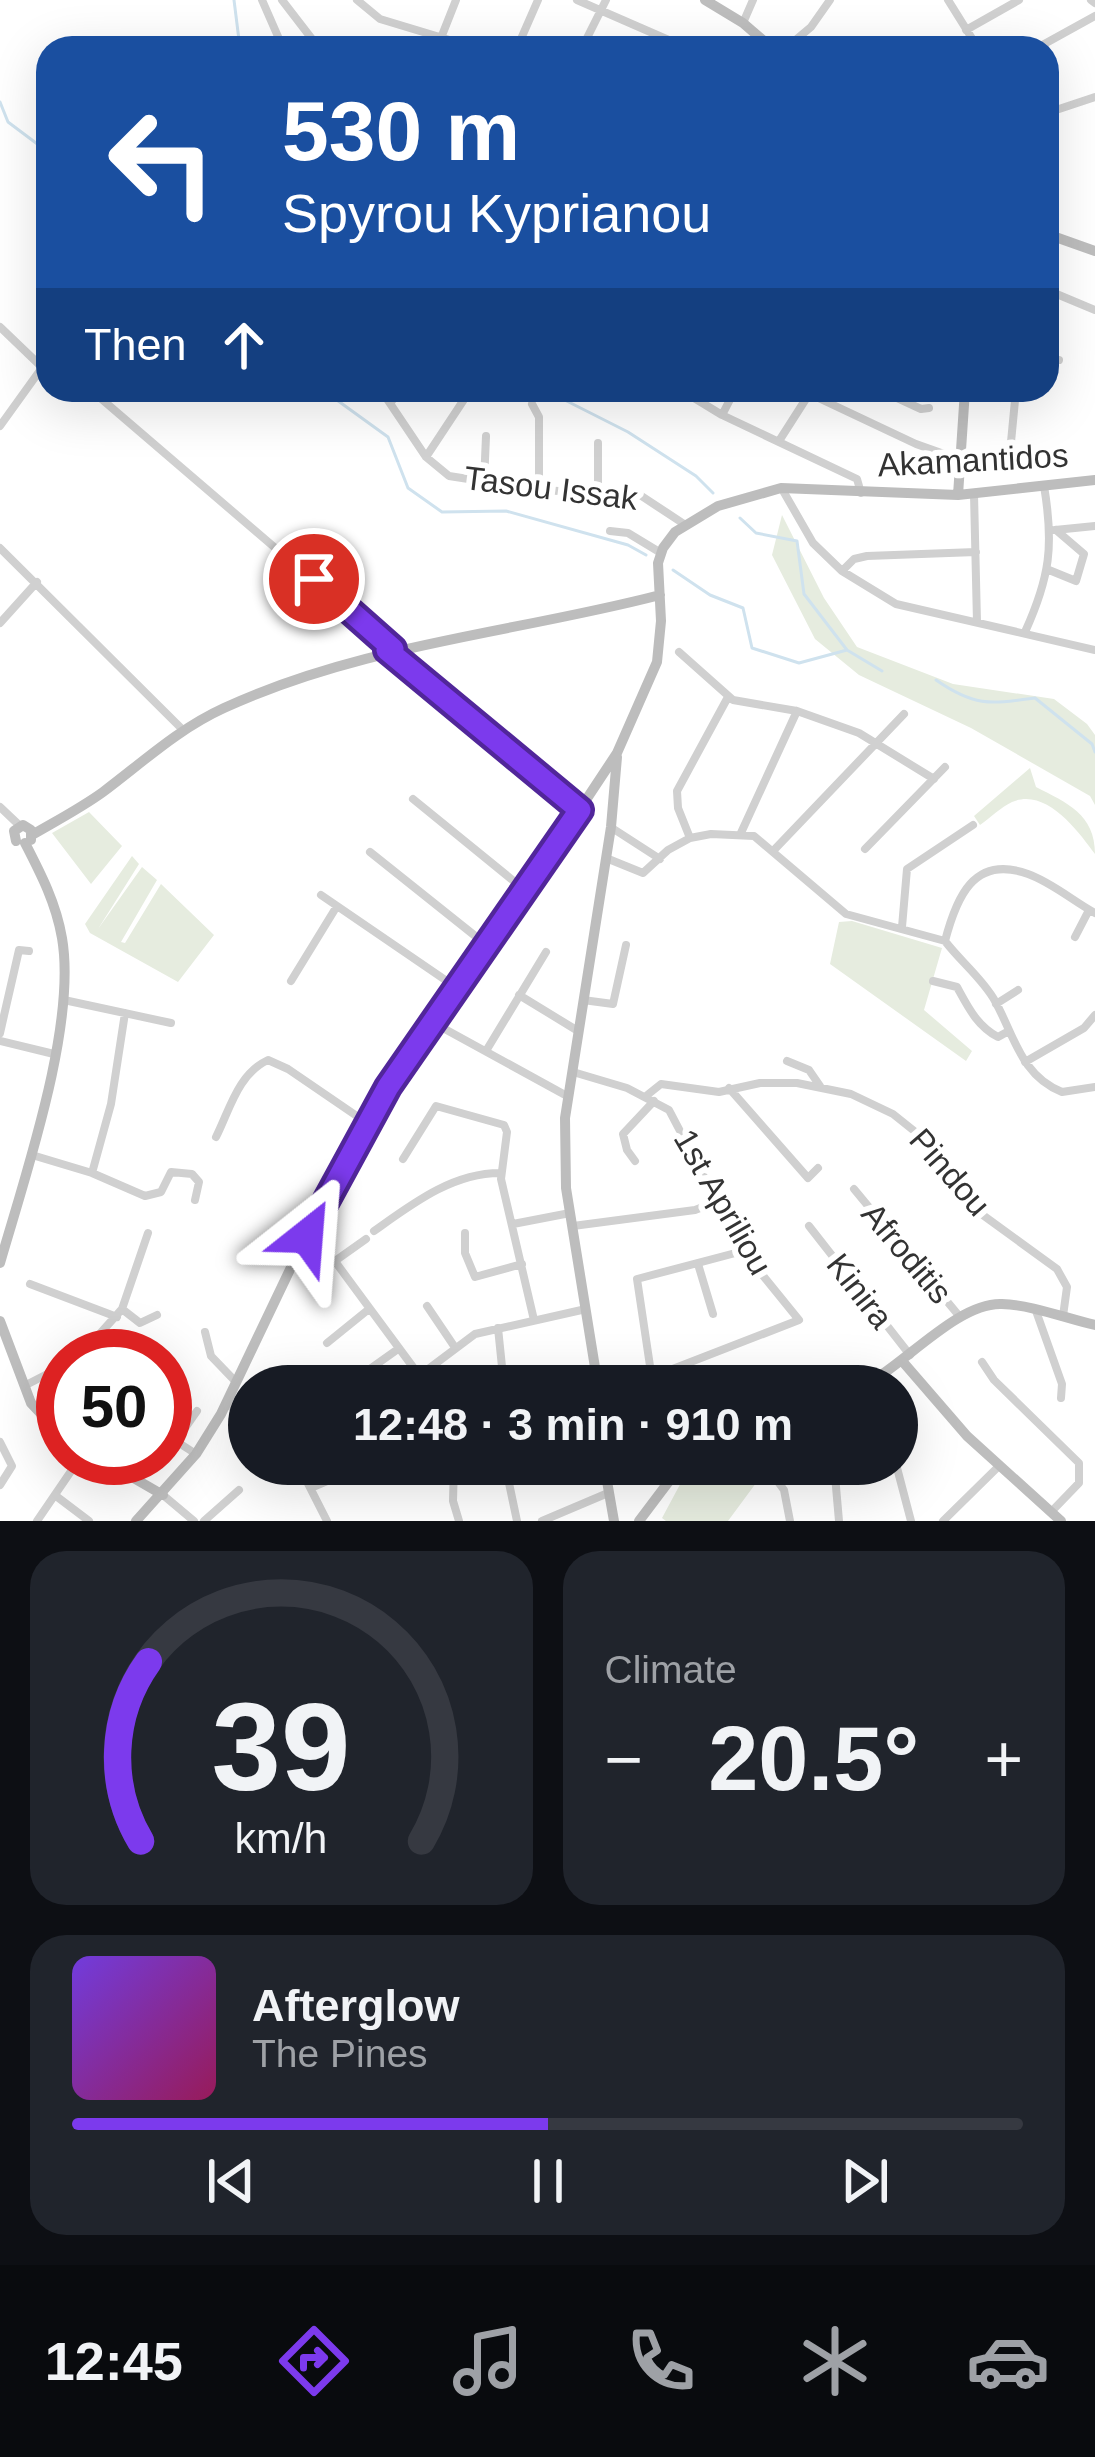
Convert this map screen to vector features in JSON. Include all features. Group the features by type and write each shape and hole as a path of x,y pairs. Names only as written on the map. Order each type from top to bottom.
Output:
{"main road":[{"path":"705,0 758,36"},
{"path":"1059,240 1095,251"},
{"path":"958,495 964,402"},
{"name":"Akamantidos","path":"781,488 958,495 1095,479"},
{"path":"637,601 651,587 661,553 684,524 744,496 781,488"},
{"path":"244,1365 367,1124 617,753 653,674 661,617 658,571"},
{"path":"0,846 94,799 183,730 242,700 390,650 660,595"},
{"path":"637,601 654,604 661,617"},
{"path":"595,1365 564,1159 567,1096 611,827 617,753"},
{"path":"598,786 614,798"},
{"path":"0,1263 64,1000 64,952 50,893 23,834"},
{"path":"897,1365 975,1309 1000,1304 1095,1325"},
{"path":"1,1328 36,1411"},
{"path":"907,1359 967,1436 1057,1516"},
{"path":"136,1521 196,1454 228,1400"},
{"path":"146,1485 163,1495"},
{"path":"607,1485 614,1519 646,1519 668,1485"}],"street":[{"path":"262,0 278,36"},
{"path":"282,0 311,36"},
{"path":"357,0 380,19 442,35 456,0"},
{"path":"369,12 378,0"},
{"path":"522,36 538,0"},
{"path":"577,0 660,36"},
{"path":"588,36 606,0"},
{"path":"743,23 752,0"},
{"path":"801,36 830,0"},
{"path":"948,0 971,36"},
{"path":"967,30 1019,0"},
{"path":"1059,36 1095,16"},
{"path":"1059,109 1095,97"},
{"path":"1059,295 1095,310"},
{"path":"0,327 36,362"},
{"path":"0,426 36,382"},
{"path":"106,402 580,810"},
{"name":"Tasou Issak","path":"391,402 426,457 449,476 539,490 647,497 684,524"},
{"path":"426,457 462,402"},
{"path":"701,402 857,478 861,493"},
{"path":"722,415 729,402"},
{"path":"779,441 804,402"},
{"path":"831,402 916,444 961,460"},
{"path":"906,402 928,408"},
{"path":"1010,442 1015,402"},
{"path":"532,404 539,417 539,490"},
{"path":"484,483 486,436"},
{"path":"598,443 598,491"},
{"path":"1025,632 1048,570 1054,530 1044,486"},
{"path":"781,488 797,520 842,571 896,604 1095,650"},
{"path":"974,494 977,622"},
{"path":"1054,530 1095,526"},
{"path":"1048,570 1076,581 1084,554 1054,530"},
{"path":"610,531 628,533 661,553"},
{"path":"0,548 183,730"},
{"path":"842,571 854,559 867,556 976,551"},
{"path":"0,623 37,582"},
{"path":"679,652 738,702 797,711 877,742 934,779"},
{"path":"690,838 676,802 677,791 728,697"},
{"path":"740,835 797,711"},
{"path":"774,850 904,714"},
{"path":"865,849 945,767"},
{"path":"413,799 526,891"},
{"path":"0,809 23,834"},
{"path":"902,927 907,869 973,825"},
{"path":"611,827 660,859"},
{"path":"606,858 643,873 690,838 704,834 760,839 846,914 945,941 996,1004 1025,1062 1052,1088 1063,1092 1095,1088"},
{"path":"370,852 489,946"},
{"path":"945,941 957,898 970,882 1000,871 1027,873 1092,911 1075,937"},
{"path":"320,895 457,988"},
{"path":"291,981 337,906"},
{"path":"583,1000 613,1004 626,945"},
{"path":"28,951 19,950 0,1037 53,1054"},
{"path":"486,1051 546,952"},
{"path":"932,981 956,987 990,1033 998,1037 1007,1031"},
{"path":"996,1004 1018,990"},
{"path":"519,995 578,1030"},
{"path":"64,1000 171,1023"},
{"path":"92,1173 111,1104 125,1013"},
{"path":"1025,1062 1084,1028 1095,1015"},
{"path":"432,1022 567,1096"},
{"path":"216,1137 234,1094 256,1066 268,1060 367,1124"},
{"path":"787,1061 809,1070 820,1086"},
{"name":"1st Apriliou","path":"572,1071 650,1098 672,1114 743,1251 799,1320 692,1365"},
{"name":"Pindou","path":"650,1098 661,1084 719,1091 779,1082 820,1086 868,1101 904,1120 930,1142 980,1213 1062,1276 1067,1294 1062,1317"},
{"path":"729,1088 808,1178 818,1168"},
{"path":"635,1162 623,1134 650,1098"},
{"path":"403,1159 430,1109 440,1106 504,1125 500,1173 533,1320"},
{"path":"30,1154 150,1196 160,1192 171,1172 193,1174 199,1182 195,1200"},
{"path":"374,1231 430,1193 472,1177 500,1173"},
{"name":"Afroditis","path":"854,1189 960,1317"},
{"path":"512,1224 695,1210 716,1202"},
{"name":"Kinira","path":"809,1226 907,1359"},
{"path":"106,1329 119,1313 148,1233"},
{"path":"465,1233 465,1253 475,1277 522,1264"},
{"path":"307,1236 335,1261 410,1365"},
{"path":"335,1261 366,1240"},
{"path":"650,1365 637,1279 743,1251"},
{"path":"698,1264 713,1314"},
{"path":"30,1284 140,1323 157,1315"},
{"path":"427,1306 454,1346"},
{"path":"432,1365 475,1334 588,1309"},
{"path":"327,1343 370,1310"},
{"path":"1036,1311 1062,1384 1061,1398"},
{"path":"498,1328 502,1365"},
{"path":"205,1332 211,1356 228,1374"},
{"path":"376,1365 398,1349"},
{"path":"982,1362 994,1380 1079,1462 1079,1483 1057,1516"},
{"path":"24,1386 36,1380"},
{"path":"192,1418 197,1411"},
{"path":"0,1442 12,1466 0,1485"},
{"path":"192,1451 196,1454"},
{"path":"943,1521 1000,1465"},
{"path":"37,1521 63,1485"},
{"path":"317,1485 312,1487 327,1521"},
{"path":"453,1485 459,1521"},
{"path":"509,1485 517,1521"},
{"path":"780,1485 790,1521"},
{"path":"836,1485 839,1521"},
{"path":"902,1485 911,1521"},
{"path":"204,1521 239,1490"},
{"path":"542,1521 608,1492"},
{"path":"163,1495 194,1521"},
{"path":"56,1496 89,1521"}],"shaded area":[{"path":"782,515 824,598 857,647 953,684 1054,699 1087,724 1095,735 1095,805 1090,796 971,728 859,675 815,639 772,555"},
{"path":"1030,768 1036,787 1085,819 1095,854 1060,814 1037,801 1012,802 980,825 974,816"},
{"path":"89,812 122,846 91,884 52,833"},
{"path":"132,856 139,864 98,929 142,867 157,880 121,942 125,943 161,884 214,935 178,982 90,933 85,924"},
{"path":"852,921 942,948 924,1010 972,1051 966,1061 830,964 839,922"},
{"path":"680,1485 755,1485 728,1521 662,1518"}],"waterway":[{"path":"234,0 238,36"},
{"path":"0,102 8,122 36,143"},
{"path":"340,402 388,437 408,488 442,512 506,511 628,545 646,555"},
{"path":"569,402 628,432 696,476 713,493"},
{"path":"740,518 756,533 797,541 804,594 847,650 882,671"},
{"path":"673,570 710,595 743,608 752,648 799,663 847,650"},
{"path":"936,680 983,701 1035,698 1092,744 1095,752"}],"route":[{"path":"307,1236 388,1087 580,810 387,650 393,649 314,579"}]}
